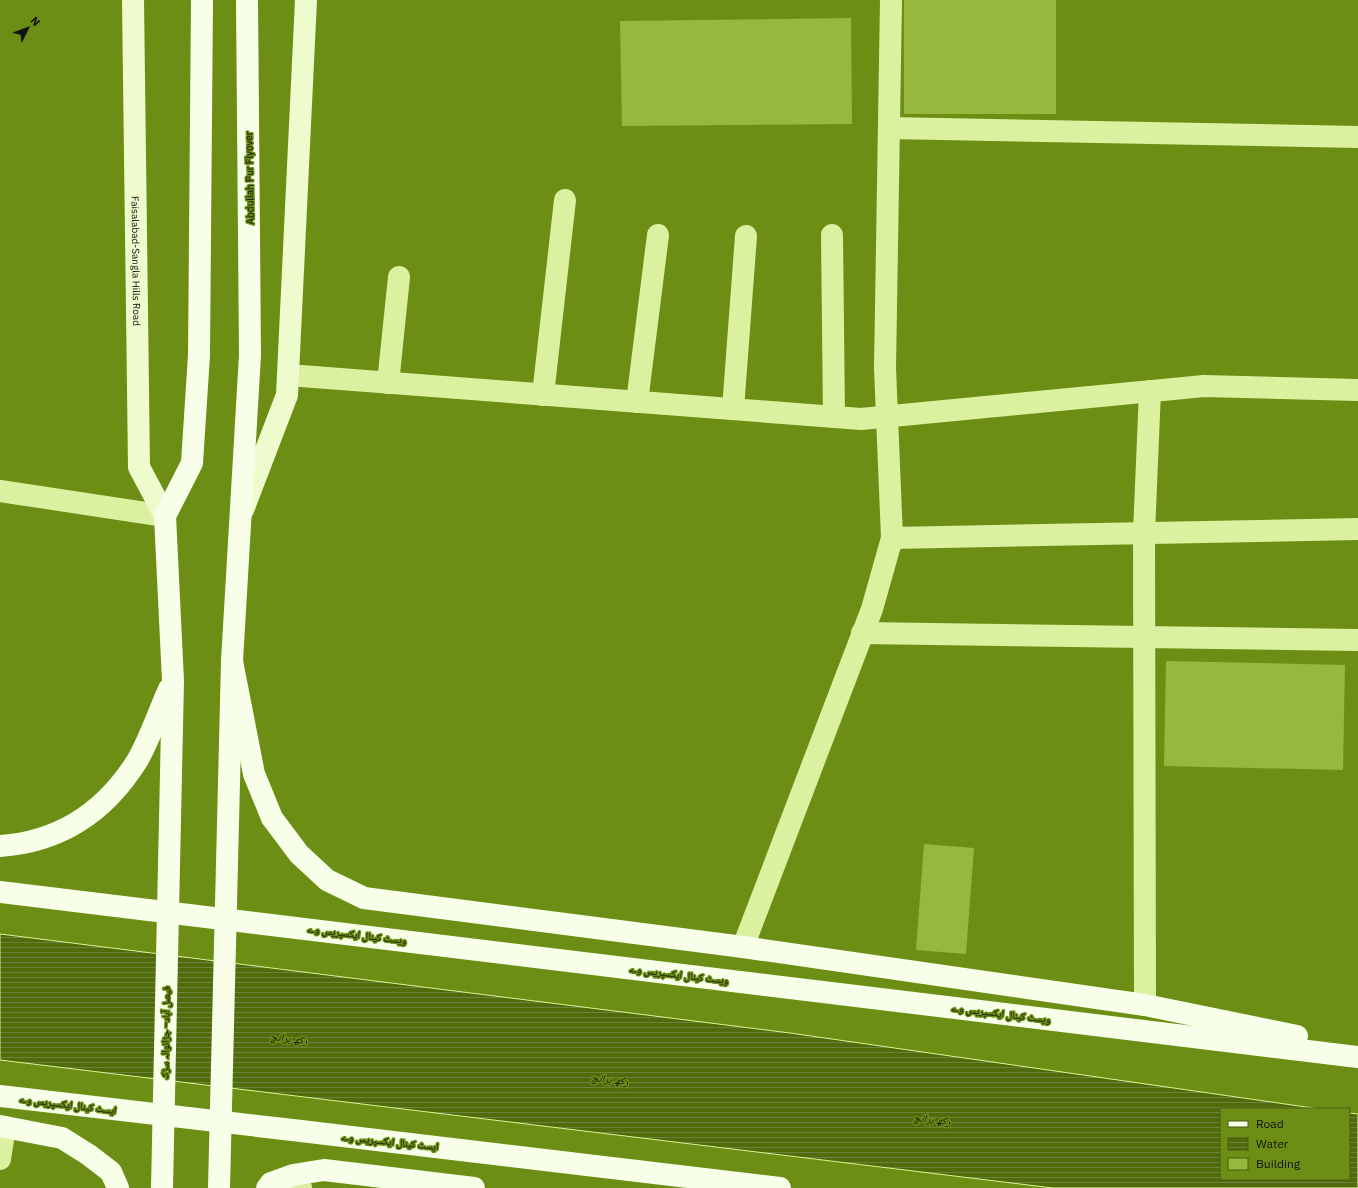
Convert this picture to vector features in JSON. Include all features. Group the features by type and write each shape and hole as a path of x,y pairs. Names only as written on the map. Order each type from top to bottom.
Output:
{"main road":[{"name":"Faisalabad-Sangla Hills Road","path":"133,0 139,467 165,516"},
{"path":"165,516 192,463 199,355 202,0"},
{"name":"Abdullah Pur Flyover","path":"232,661 242,513 250,355 247,0"},
{"path":"242,513 287,395 306,0"},
{"name":"فیصل آباد– جڑانوالہ سڑک","path":"162,1188 173,681 165,516"},
{"path":"219,1188 232,661"},
{"path":"232,661 254,774 272,818 299,854 327,880 364,898 743,947 1145,1005 1358,1049"},
{"path":"0,846 46,838 84,820 114,792 137,760 173,681"},
{"name":"ویسٹ کینال ایکسپریس وے","path":"0,892 1358,1057"},
{"name":"ایسٹ کینال ایکسپریس وے","path":"0,1096 555,1159 780,1188"},
{"path":"2,1127 62,1138 89,1154 111,1172 118,1188"},
{"path":"269,1186 293,1174 324,1170 474,1188"}],"street":[{"path":"743,947 872,609 892,538 885,368 891,0"},
{"path":"889,128 1358,137"},
{"path":"544,395 565,200"},
{"path":"637,402 658,235"},
{"path":"832,235 834,417"},
{"path":"733,409 746,236"},
{"path":"388,383 399,277"},
{"path":"288,375 861,419 1204,386 1358,390"},
{"path":"1145,1005 1144,533 1150,391"},
{"path":"0,491 165,516"},
{"path":"892,538 1358,529"},
{"path":"862,634 1358,640"},
{"path":"0,1158 2,1127"},
{"path":"269,1186 301,1188"}],"water":[{"name":"رکھ برانچ","path":"0,934 790,1033 1313,1108 1220,1108 1220,1180 1350,1180 1350,1113 1358,1114 1358,1188 1053,1188 0,1060"}],"building":[{"path":"904,0 1056,0 1056,114 904,114"},
{"path":"851,18 852,124 622,126 620,21"},
{"path":"1166,661 1345,665 1343,770 1164,766"},
{"path":"924,844 974,848 966,954 916,950"}]}
